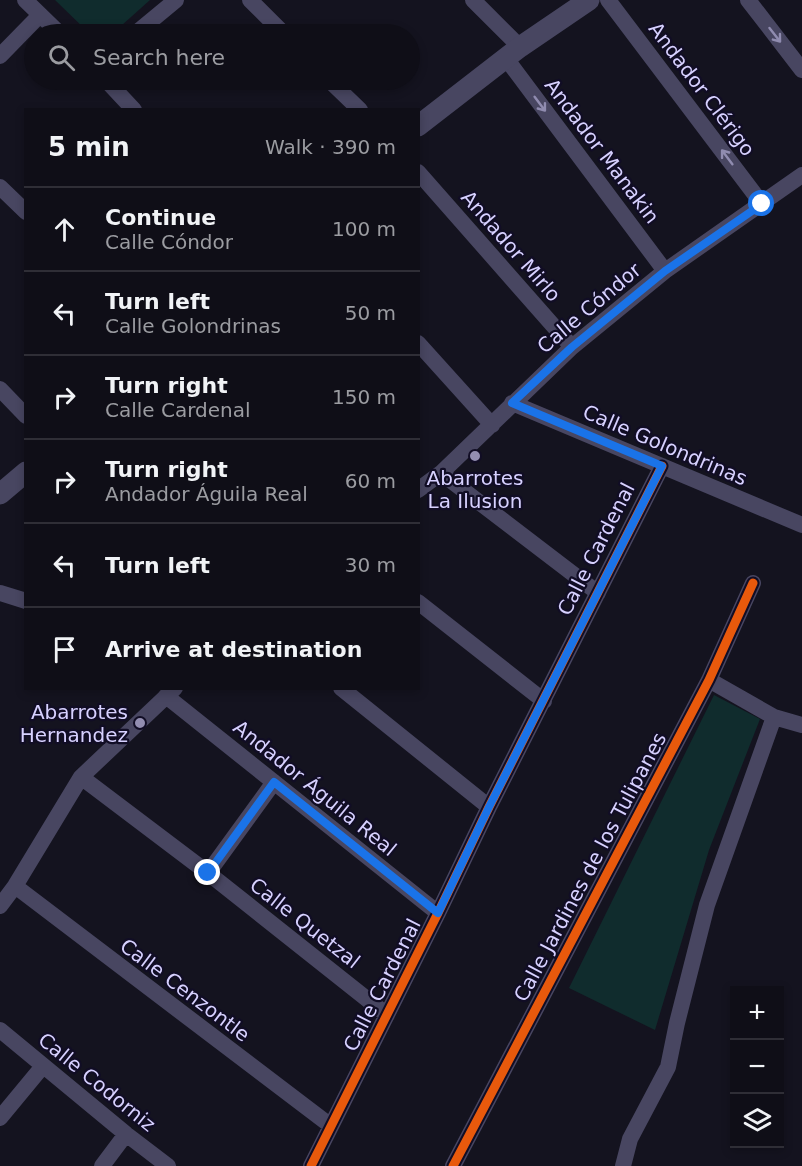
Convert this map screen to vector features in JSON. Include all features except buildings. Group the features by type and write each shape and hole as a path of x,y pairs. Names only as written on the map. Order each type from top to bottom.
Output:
{"street":[{"path":"24,0 49,24"},
{"path":"147,24 176,0"},
{"path":"250,0 274,24"},
{"name":"Andador Manakin","path":"473,0 665,271"},
{"path":"420,124 512,52 589,0"},
{"name":"Andador Clérigo","path":"608,0 762,204"},
{"path":"748,0 802,70"},
{"path":"31,24 40,15"},
{"path":"0,56 24,31"},
{"path":"115,90 132,108"},
{"path":"340,90 358,108"},
{"name":"Andador Mirlo","path":"420,174 572,347"},
{"name":"Calle Cóndor","path":"420,489 441,473 572,347 665,271 802,175"},
{"path":"0,187 24,210"},
{"path":"420,345 492,425"},
{"path":"0,390 24,414"},
{"name":"Calle Golondrinas","path":"512,403 802,525"},
{"name":"Calle Cardenal","path":"311,1166 662,466"},
{"path":"441,473 598,592"},
{"path":"0,494 24,474"},
{"name":"Calle Jardines de los Tulipanes","path":"453,1166 709,680 753,583"},
{"path":"0,593 24,600"},
{"path":"420,604 544,701"},
{"path":"709,680 774,717 802,725"},
{"path":"343,690 489,807"},
{"path":"0,906 15,886 81,777 170,692"},
{"name":"Andador Águila Real","path":"170,692 274,782 438,913"},
{"path":"623,1166 630,1139 668,1067 707,904 774,717"},
{"name":"Calle Quetzal","path":"81,777 208,873 387,1015"},
{"path":"208,873 274,782"},
{"name":"Calle Cenzontle","path":"15,886 331,1126"},
{"name":"Calle Codorniz","path":"0,1030 168,1166"},
{"path":"0,1118 43,1066"},
{"path":"102,1166 126,1134"}],"green space":[{"path":"55,0 150,0 123,24 80,24"},
{"path":"714,695 760,719 709,850 655,1030 569,988"}],"cycle path":[{"path":"311,1166 662,466"},
{"path":"453,1166 709,680 753,583"}],"place":[{"name":"Abarrotes La Ilusion","path":"475,456"},
{"name":"Abarrotes Hernandez","path":"140,723"}],"route":[{"path":"208,873 274,782 438,913 489,807 662,466 512,403 572,347 665,271 762,204"}]}
